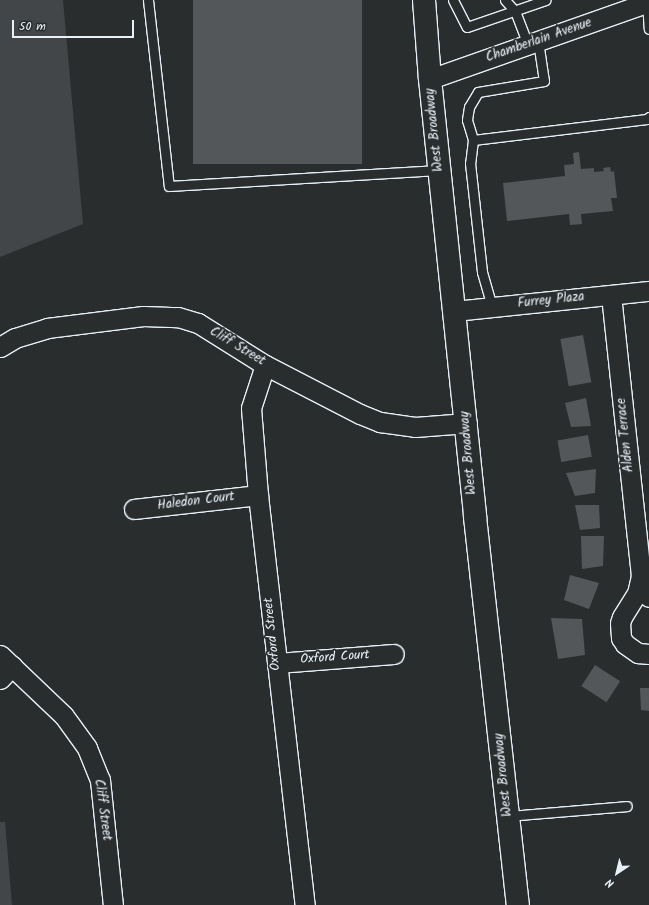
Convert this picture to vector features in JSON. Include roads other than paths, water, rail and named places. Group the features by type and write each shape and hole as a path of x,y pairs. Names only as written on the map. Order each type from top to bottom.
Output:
{"main road":[{"name":"West Broadway","path":"424,0 430,79 467,423 475,517 518,905"}],"street":[{"name":"Chamberlain Avenue","path":"430,79 648,3"},
{"name":"Furrey Plaza","path":"454,311 649,290"},
{"name":"Alden Terrace","path":"611,294 641,576 646,594 649,597"},
{"name":"Cliff Street","path":"0,347 15,338 47,328 81,323 161,316 178,317 198,323 266,365 360,414 380,422 415,428 467,423"},
{"name":"Oxford Street","path":"266,365 251,408 258,495 276,663 305,905"},
{"name":"Haledon Court","path":"134,509 258,495"},
{"name":"Alden Terrace","path":"641,576 637,593 622,617 621,638 631,650 649,654"},
{"name":"Oxford Court","path":"276,663 394,654"},
{"name":"Cliff Street","path":"4,667 64,716 78,732 94,764 100,780 113,905"}],"lane":[{"path":"148,0 169,186 439,170"},
{"path":"453,0 467,27 546,0"},
{"path":"492,307 482,272 470,163 473,140 467,120 469,107 478,92 544,81 533,43 514,11 505,0"},
{"path":"648,3 649,29"},
{"path":"473,140 647,120 649,117"},
{"path":"508,816 626,806"}]}
